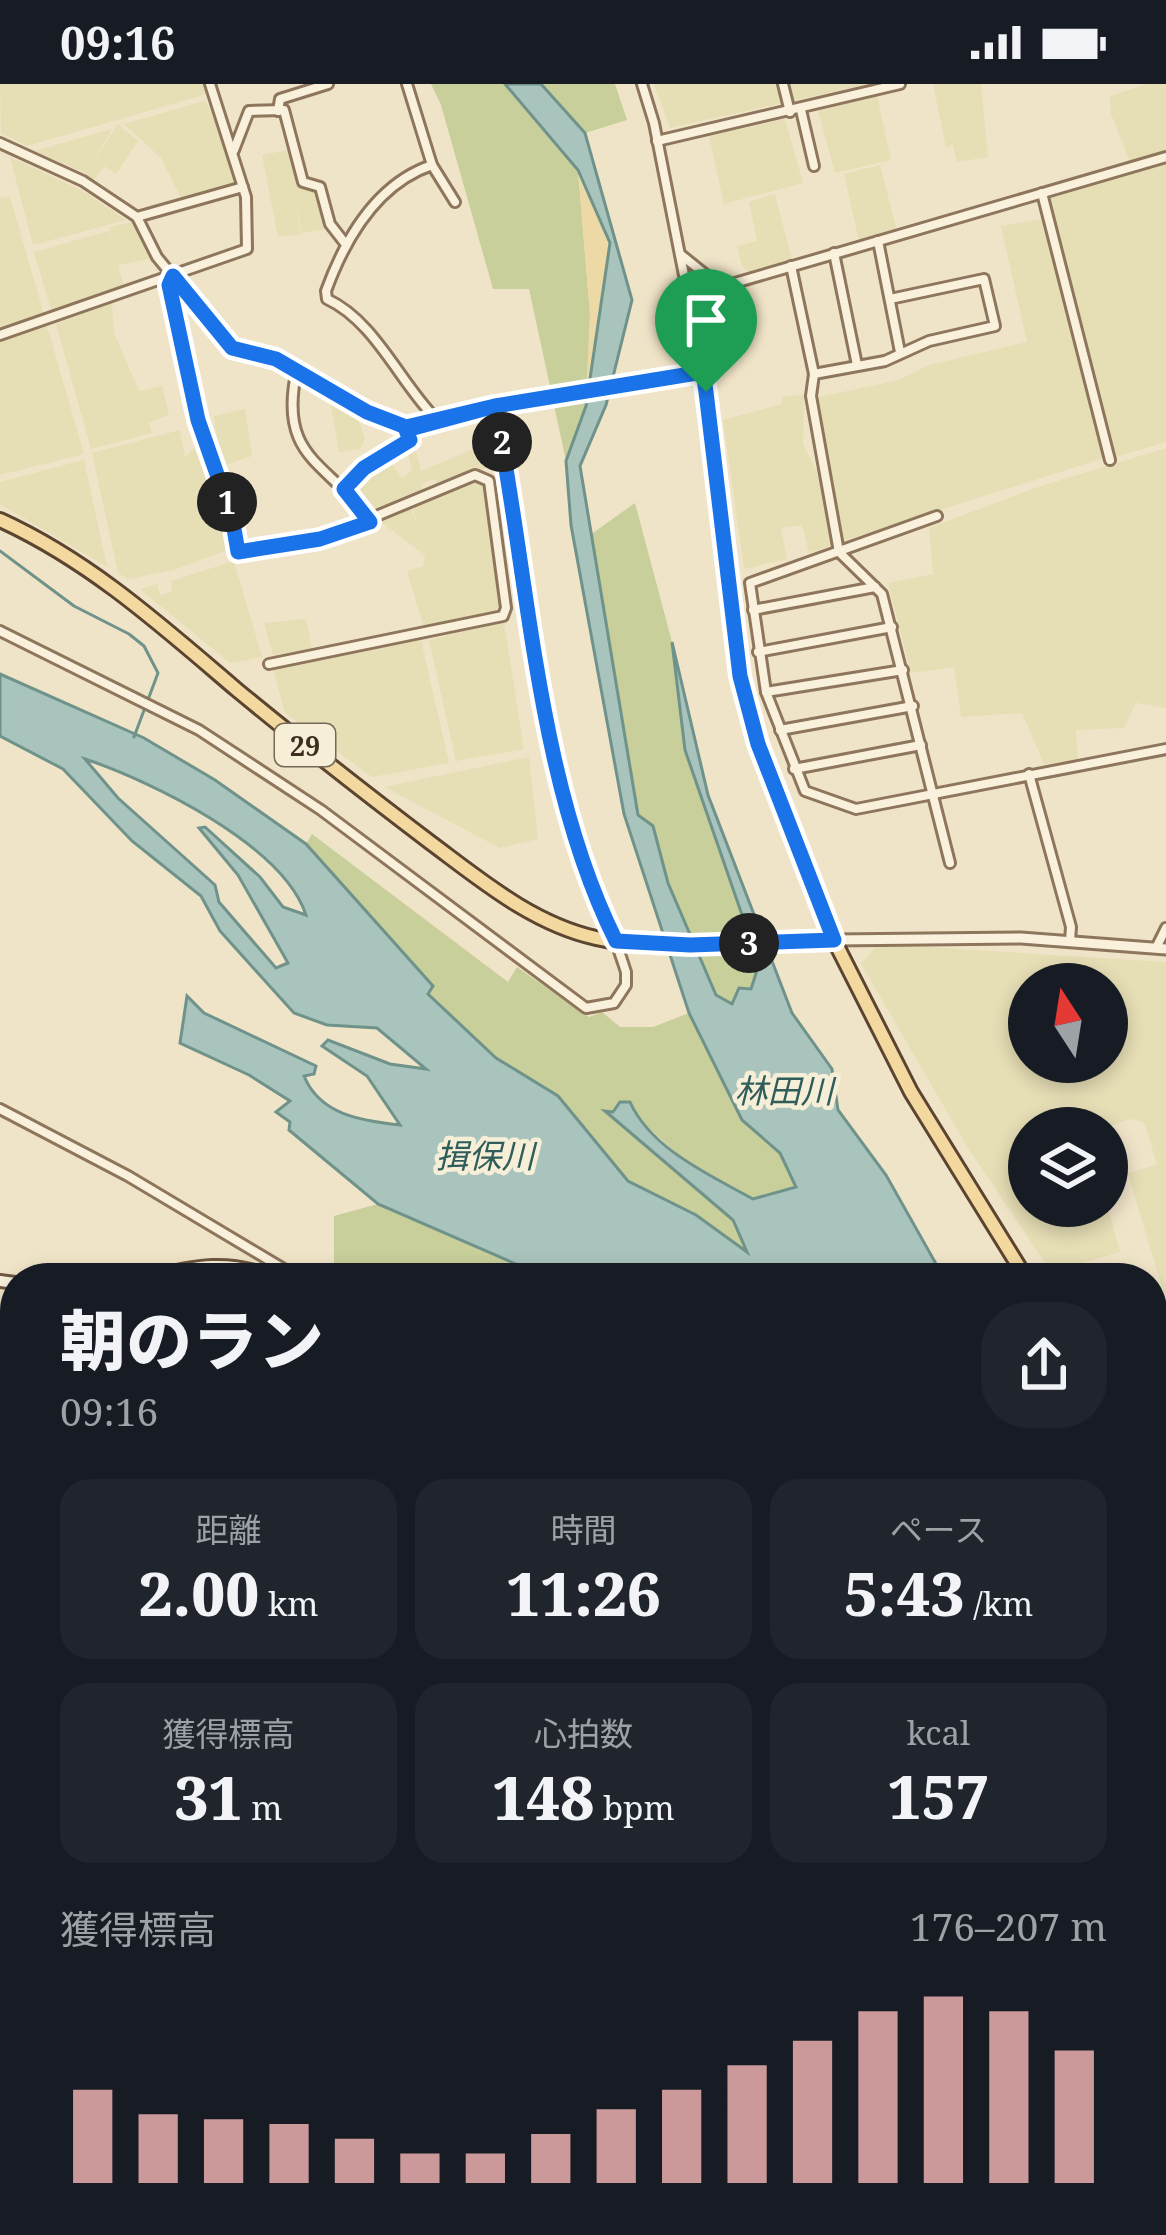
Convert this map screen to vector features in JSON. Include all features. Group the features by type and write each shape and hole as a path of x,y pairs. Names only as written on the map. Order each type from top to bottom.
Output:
{"main road":[{"name":"29","path":"0,520 44,540 112,585 308,748 500,894 557,926 620,942 830,940"},
{"path":"830,940 911,1093 1017,1263"}],"street":[{"path":"0,335 247,249 243,187 210,84"},
{"path":"278,111 280,99 328,84"},
{"path":"406,84 432,165 455,202"},
{"path":"642,84 703,372 740,676 758,744 830,940 957,936 1161,949 1157,939 1166,928"},
{"path":"783,84 814,166"},
{"path":"657,141 900,84"},
{"path":"233,152 249,111 284,110 303,182 320,187 330,224 344,242"},
{"path":"0,142 83,181 136,217 173,276 232,348 297,369 367,412 406,427 495,406 703,372"},
{"path":"678,253 721,286 1166,157"},
{"path":"432,165 415,171 370,210 344,242 327,298 343,306 370,334 436,420"},
{"path":"136,217 243,187"},
{"path":"1042,193 1110,460"},
{"path":"878,241 901,352"},
{"path":"834,253 857,365"},
{"path":"791,266 814,374 811,396 839,552 875,587 892,627 950,862"},
{"path":"173,276 169,285 198,420 232,517 238,552 320,539 476,475 486,477 505,598 502,616 268,664"},
{"path":"814,374 885,361 901,352 995,326 984,279 890,299"},
{"path":"297,369 292,401 296,429 316,466 338,489 410,440 406,430 436,420"},
{"path":"0,631 123,689 229,749 321,810 586,1008 614,1003 626,985 620,942 591,884 549,746 520,535 495,406"},
{"path":"344,489 370,522"},
{"path":"937,516 750,583 766,692 805,790 856,809 1166,749"},
{"path":"753,610 875,587"},
{"path":"758,652 892,627"},
{"path":"766,692 903,670"},
{"path":"780,730 913,706"},
{"path":"794,769 921,745"},
{"path":"1029,774 1070,923 1070,941"},
{"path":"0,1108 147,1187 274,1263"}],"shaded area":[{"path":"0,84 204,84 207,94 27,146 1,133"},
{"path":"654,84 868,84 670,128"},
{"path":"933,84 981,84 988,157 957,162 953,145 946,147"},
{"path":"1147,84 1166,84 1166,153 1131,164 1111,114 1110,96"},
{"path":"877,95 891,160 835,173 818,111"},
{"path":"205,101 217,121 236,183 182,200 161,158 124,124"},
{"path":"785,119 803,183 724,204 709,136"},
{"path":"118,124 138,141 116,174 104,166 92,182 85,173 35,151 112,129 90,166"},
{"path":"294,149 301,184 318,190 332,228 302,233 294,196 301,234 278,237 262,155"},
{"path":"10,157 81,190 126,220 33,245"},
{"path":"1166,162 1166,442 1116,457 1083,347 1048,196"},
{"path":"880,165 897,231 859,241 844,174"},
{"path":"775,194 792,260 752,275 742,266 737,246 757,241 749,202"},
{"path":"10,197 45,318 0,330 0,198"},
{"path":"1043,219 1104,458 842,541 815,398 899,380 929,365 1027,342 1001,226"},
{"path":"131,222 153,258 118,265 125,291 53,316 34,252 108,231 111,239 109,227"},
{"path":"112,303 114,333 139,391 162,386 169,415 149,423 152,433 91,449 56,324"},
{"path":"47,326 84,454 0,475 0,339"},
{"path":"329,393 361,414 365,439 360,449 339,452"},
{"path":"804,395 803,444 817,472 833,545 809,553 802,525 781,528 787,559 744,569 723,420 782,404 782,396"},
{"path":"245,409 252,456 220,467 207,435 216,433 214,416"},
{"path":"180,430 185,457 200,442 235,547 174,570 128,579 118,573 92,453"},
{"path":"414,445 421,471 483,445 487,467 440,488 435,479 422,483 423,494 372,515 351,488 367,471 389,460 402,478 412,470 407,448"},
{"path":"1166,448 1166,708 1136,703 1124,728 1076,730 1078,761 1044,764 1022,713 961,717 954,667 911,673 888,583 933,574 929,528 1038,487"},
{"path":"84,460 107,567 0,504 0,482"},
{"path":"478,478 485,481 501,607 495,615 424,628 407,571 423,566 425,555 381,522 411,507 418,529 413,507"},
{"path":"234,561 262,657 230,663 140,589 157,584 160,595 172,592 171,581"},
{"path":"306,619 312,649 273,655 264,623"},
{"path":"504,622 524,749 456,761 429,640"},
{"path":"421,640 449,763 372,777 285,713 273,669"},
{"path":"529,757 538,839 500,848 384,787"},
{"path":"878,944 1166,962 1166,1263 1155,1263 1128,1174 1157,1164 1144,1122 1128,1120 1128,1107 1008,1107 1008,1208 861,964"},
{"path":"1021,1227 1113,1227 1120,1252 1082,1263 1045,1263"}],"green space":[{"path":"431,84 505,84 578,170 590,314 586,406 566,461 529,289 493,289"},
{"path":"541,84 615,84 627,120 585,133"},
{"path":"635,503 672,642 685,750 759,965 751,989 732,1005 716,995 668,883 653,826 638,815 590,535"},
{"path":"312,834 508,982 517,967 589,1017 602,1012 620,1027 653,1027 689,1013 742,1120 780,1153 796,1187 753,1199 685,1161 620,1102 683,1176 733,1220 748,1255 696,1215 628,1181 558,1096 496,1058 427,994 432,986 306,844"},
{"path":"378,1204 514,1263 334,1263 334,1216"}],"sand":[{"path":"578,170 610,243 586,406 590,314"}],"water":[{"name":"揖保川","path":"505,84 541,84 585,133 632,300 606,405 580,466 638,815 653,826 668,883 716,995 732,1004 739,988 751,989 759,964 685,750 672,642 708,795 792,1013 832,1069 838,1110 886,1175 936,1263 514,1263 378,1204 289,1130 290,1122 276,1112 290,1101 249,1075 180,1043 187,996 204,1013 316,1066 314,1074 304,1076 311,1089 331,1108 357,1118 400,1125 367,1076 322,1046 328,1040 390,1064 426,1069 377,1028 327,1025 294,1013 220,931 201,896 132,841 63,769 0,736 0,674 144,738 215,780 306,844 433,986 428,994 496,1058 558,1096 628,1181 696,1215 747,1252 733,1220 605,1111 613,1112 620,1102 630,1102 667,1147 753,1199 796,1187 780,1153 742,1120 689,1013 624,814 571,525 566,461 586,406 610,243 578,170","holes":["85,759 144,783 243,841 293,889 306,915 283,907 260,877 205,827 199,828 238,875 288,963 276,968 219,902 215,885 118,798"]}],"waterway":[{"path":"0,551 74,606 144,646 158,673 134,737"}],"route":[{"path":"706,392 703,372 495,406 406,430 410,440 364,468 344,489 355,497 370,522 320,539 238,552 232,517 198,420 169,285 173,276 232,348 276,359 367,412 406,427 495,406 516,512 549,746 591,884 616,941 690,945 834,940 758,744 740,676 706,392"}],"water label":[{"name":"林田川","path":"784,1090"}]}
